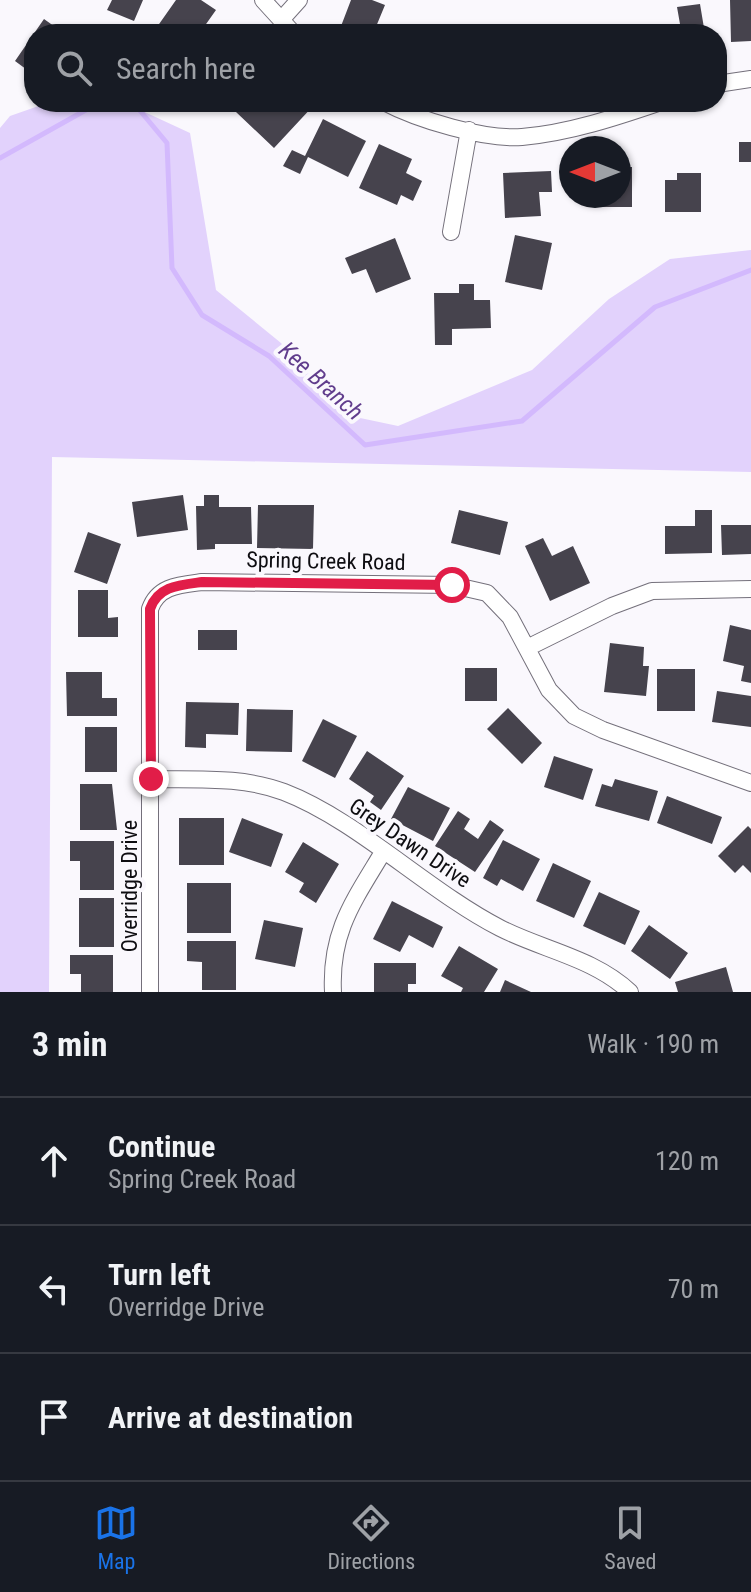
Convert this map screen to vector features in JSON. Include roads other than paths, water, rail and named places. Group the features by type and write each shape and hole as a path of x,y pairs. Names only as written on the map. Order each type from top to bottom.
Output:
{"street":[{"path":"263,0 285,24"},
{"path":"281,20 299,0"},
{"path":"727,83 751,79"},
{"path":"410,112 469,130 518,137 545,134 625,112"},
{"path":"451,232 469,130"},
{"name":"Spring Creek Road","path":"160,593 172,586 202,582 452,585 487,593 510,617 549,690 574,716 603,730 751,783"},
{"path":"527,648 612,606 652,591 751,589"},
{"name":"Overridge Drive","path":"150,992 150,609 160,593"},
{"name":"Grey Dawn Drive","path":"151,779 239,780 283,791 321,809 497,927 538,947 594,966 630,992"},
{"path":"333,992 331,963 341,920 383,852"}],"waterway":[{"name":"Kee Branch","path":"0,158 82,112"},
{"name":"Kee Branch","path":"141,112 167,143 172,268 202,315 269,356 365,445 522,421 655,307 751,270"}]}
